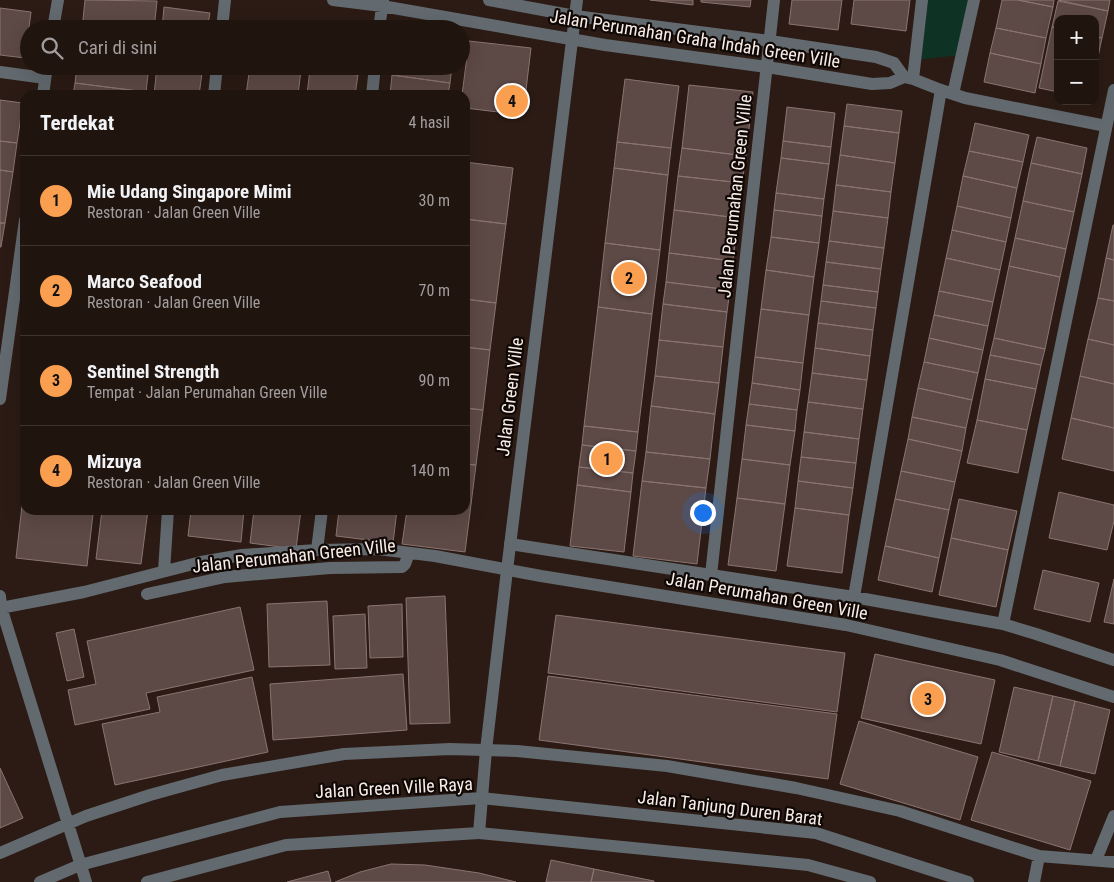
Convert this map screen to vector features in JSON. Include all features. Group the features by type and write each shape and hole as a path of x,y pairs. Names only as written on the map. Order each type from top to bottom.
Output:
{"street":[{"path":"55,20 58,0"},
{"path":"223,20 225,0"},
{"name":"Jalan Perumahan Graha Indah Green Ville","path":"333,0 383,3 572,39 872,84 890,83 908,78"},
{"name":"Jalan Perumahan Graha Indah Green Ville","path":"490,0 575,16 876,56 894,63 908,78 947,92 1106,126"},
{"name":"Jalan Green Ville","path":"481,798 510,544 577,0"},
{"name":"Jalan Perumahan Green Ville","path":"711,575 774,0"},
{"path":"908,78 922,0"},
{"name":"Jalan Perumahan Green Ville","path":"854,597 947,92 974,0"},
{"path":"381,20 383,3"},
{"path":"0,72 20,72"},
{"path":"43,90 45,75"},
{"path":"215,90 216,75"},
{"path":"373,90 374,75"},
{"path":"1003,624 1114,90"},
{"path":"0,399 20,256"},
{"name":"Jalan Perumahan Green Ville","path":"164,571 168,515"},
{"path":"322,515 323,550 330,568"},
{"name":"Jalan Perumahan Green Ville","path":"510,544 854,597 1003,624 1114,660"},
{"name":"Jalan Perumahan Green Ville","path":"86,882 68,823 6,641 0,604 84,592 201,562 242,555 323,550 378,549 435,556 507,570 846,625 1000,660 1114,697"},
{"name":"Jalan Perumahan Green Ville","path":"146,594 225,577 330,568 402,567 409,553"},
{"path":"180,567 184,585"},
{"path":"0,853 68,823 150,795 222,775 344,754 450,749 517,751 667,766 796,788 900,812 1039,856 1114,862"},
{"name":"Jalan Green Ville Raya","path":"40,882 80,865 280,812 481,798 480,833"},
{"name":"Jalan Tanjung Duren Barat","path":"481,798 816,833 968,882"},
{"path":"1096,860 1114,816"},
{"path":"148,882 286,845 480,833 808,865 870,882"},
{"path":"1034,882 1039,856"}],"green space":[{"path":"923,0 974,0 962,55 915,60"}],"building":[{"path":"85,0 157,1 155,20 83,20"},
{"path":"650,0 693,0 693,5"},
{"path":"701,0 751,0 750,7 701,2"},
{"path":"792,0 842,0 838,30 789,24"},
{"path":"854,0 910,0 906,31 851,24"},
{"path":"1002,0 1018,0 1053,7 1046,38 996,28"},
{"path":"1018,0 1054,0 1053,7"},
{"path":"1058,0 1110,0 1108,11"},
{"path":"1058,1 1108,11 1102,38 1099,37 1099,15 1055,15"},
{"path":"164,7 210,13 209,20 163,20"},
{"path":"0,8 31,12 30,20 20,20 20,57 0,55"},
{"path":"1052,27 1054,27 1054,91 1039,88"},
{"path":"996,28 1046,38 1041,64 990,53"},
{"path":"1099,37 1102,38 1099,52"},
{"path":"470,41 531,48 523,115 470,109 470,90 463,90 465,75 470,75"},
{"path":"990,53 1041,64 1035,93 984,82"},
{"path":"76,75 148,75 146,90 130,90 75,83"},
{"path":"156,75 202,75 200,90 155,90"},
{"path":"249,75 300,75 299,90 247,90"},
{"path":"309,75 358,75 356,90 308,90"},
{"path":"392,75 451,75 450,83"},
{"path":"392,75 450,83 449,90 390,90"},
{"path":"625,79 679,86 671,148 617,142"},
{"path":"75,83 130,90 74,90"},
{"path":"689,85 753,92 746,156 682,148"},
{"path":"0,100 20,103 20,123 17,143 0,141"},
{"path":"847,104 902,111 899,133 844,126"},
{"path":"787,107 835,113 831,147 783,141"},
{"path":"975,123 1029,135 1023,162 969,151"},
{"path":"844,126 899,133 895,163 840,155"},
{"path":"1037,137 1087,148 1082,174 1031,163"},
{"path":"0,141 17,143 13,172 0,170"},
{"path":"783,141 831,147 829,164 781,158"},
{"path":"617,142 671,148 668,175 614,168"},
{"path":"682,148 746,156 742,183 678,176"},
{"path":"969,151 1023,162 1017,188 963,176"},
{"path":"840,155 895,163 891,192 836,185"},
{"path":"781,158 829,164 824,199 776,193"},
{"path":"470,163 513,168 506,224 470,220"},
{"path":"1031,163 1082,174 1074,212 1023,201"},
{"path":"614,168 668,175 660,250 605,243"},
{"path":"0,170 13,172 5,223 0,223"},
{"path":"678,176 742,183 738,218 674,210"},
{"path":"963,176 1017,188 1011,218 957,206"},
{"path":"836,185 891,192 888,218 833,211"},
{"path":"776,193 824,199 822,216 774,210"},
{"path":"1023,201 1074,212 1066,249 1015,238"},
{"path":"957,206 1011,218 1006,242 952,230"},
{"path":"674,210 738,218 733,261 669,253"},
{"path":"774,210 822,216 819,243 771,237"},
{"path":"833,211 888,218 884,248 829,241"},
{"path":"470,220 506,224 496,303 470,300"},
{"path":"0,223 5,223 1,247 0,247"},
{"path":"1114,225 1114,260 1106,258"},
{"path":"952,230 1006,242 1000,270 946,258"},
{"path":"771,237 819,243 814,277 766,270"},
{"path":"1015,238 1066,249 1060,277 1009,266"},
{"path":"829,241 884,248 881,269 826,262"},
{"path":"605,243 660,250 652,314 598,307"},
{"path":"669,253 733,261 730,290 666,282"},
{"path":"946,258 1000,270 993,302 939,291"},
{"path":"1106,258 1114,260 1114,301 1098,298"},
{"path":"826,262 881,269 878,292 823,285"},
{"path":"1009,266 1060,277 1045,349 994,338"},
{"path":"766,270 814,277 809,315 761,309"},
{"path":"666,282 730,290 727,312 663,304"},
{"path":"823,285 878,292 876,308 821,301"},
{"path":"939,291 993,302 988,326 934,315"},
{"path":"1098,298 1114,301 1114,345 1088,339"},
{"path":"470,300 496,303 490,350 470,348"},
{"path":"821,301 876,308 873,330 818,323"},
{"path":"663,304 727,312 723,347 659,340"},
{"path":"598,307 652,314 638,432 584,426"},
{"path":"761,309 809,315 803,363 755,357"},
{"path":"934,315 988,326 983,350 929,338"},
{"path":"818,323 873,330 870,356 815,348"},
{"path":"929,338 983,350 978,373 924,362"},
{"path":"994,338 1045,349 1041,365 990,355"},
{"path":"1088,339 1114,345 1114,384 1080,376"},
{"path":"659,340 723,347 719,383 655,376"},
{"path":"470,348 490,350 483,410 470,409"},
{"path":"815,348 870,356 867,380 812,373"},
{"path":"990,355 1041,365 1036,389 985,379"},
{"path":"755,357 803,363 800,390 752,383"},
{"path":"924,362 978,373 972,400 918,388"},
{"path":"812,373 867,380 863,409 808,402"},
{"path":"655,376 719,383 715,414 651,406"},
{"path":"1080,376 1114,384 1114,428 1071,418"},
{"path":"985,379 1036,389 1027,430 977,420"},
{"path":"752,383 800,390 797,410 749,404"},
{"path":"918,388 972,400 966,428 912,417"},
{"path":"808,402 863,409 859,439 804,432"},
{"path":"749,404 797,410 795,431 746,425"},
{"path":"651,406 715,414 710,459 646,452"},
{"path":"470,409 483,410 476,465 470,464"},
{"path":"912,417 966,428 962,451 908,439"},
{"path":"1071,418 1114,428 1114,471 1062,459"},
{"path":"977,420 1027,430 1018,473 967,463"},
{"path":"746,425 795,431 790,465 742,459"},
{"path":"584,426 638,432 636,451 582,445"},
{"path":"804,432 859,439 856,463 801,457"},
{"path":"908,439 962,451 955,482 901,471"},
{"path":"582,445 636,451 633,473 579,467"},
{"path":"646,452 710,459 706,488 642,481"},
{"path":"801,457 856,463 853,488 798,481"},
{"path":"742,459 790,465 785,504 737,498"},
{"path":"470,464 476,465 470,512"},
{"path":"579,467 633,473 631,492 577,485"},
{"path":"901,471 955,482 949,510 895,499"},
{"path":"642,481 706,488 697,564 633,556"},
{"path":"798,481 853,488 849,515 795,508"},
{"path":"577,485 631,492 624,552 570,546"},
{"path":"1059,492 1114,505 1114,521 1107,550 1049,538"},
{"path":"737,498 785,504 776,571 728,565"},
{"path":"895,499 949,510 939,558 885,546"},
{"path":"959,499 1017,511 1008,550 951,538"},
{"path":"795,508 849,515 842,573 787,566"},
{"path":"21,515 93,515 87,566 16,558"},
{"path":"101,515 147,515 141,564 96,559"},
{"path":"190,515 244,515 241,542 188,536"},
{"path":"253,515 300,515 296,549 250,543"},
{"path":"338,515 396,515 393,543 336,536"},
{"path":"406,515 470,515 465,552 402,544"},
{"path":"951,538 1008,550 996,607 939,595"},
{"path":"885,546 939,558 932,592 878,580"},
{"path":"1043,570 1099,583 1090,622 1034,609"},
{"path":"1114,579 1114,624 1104,622"},
{"path":"445,596 450,723 410,724 406,598"},
{"path":"327,601 330,665 269,667 267,604"},
{"path":"402,604 403,657 370,658 368,606"},
{"path":"240,607 254,670 146,693 150,709 75,725 68,690 96,684 87,641"},
{"path":"365,614 367,668 335,669 333,616"},
{"path":"556,615 845,653 837,712 548,673"},
{"path":"74,629 84,677 67,681 56,633"},
{"path":"875,654 995,680 981,744 861,718"},
{"path":"403,674 407,730 273,740 270,684"},
{"path":"548,676 837,714 828,779 539,740"},
{"path":"252,677 268,752 115,785 102,724 160,712 157,697"},
{"path":"1014,687 1053,696 1038,761 999,752"},
{"path":"1053,696 1075,701 1060,766 1038,761"},
{"path":"1075,701 1110,710 1095,774 1060,766"},
{"path":"859,721 978,757 960,820 840,784"},
{"path":"992,752 1091,781 1070,850 971,820"},
{"path":"0,768 23,818 0,828"},
{"path":"551,860 594,869 591,882 546,882"},
{"path":"391,864 425,865 479,873 516,882 335,882 360,872"},
{"path":"594,869 654,881 654,882 591,882"},
{"path":"328,871 331,882 287,882"}],"place":[{"name":"Mizuya","path":"512,101"},
{"name":"Marco Seafood","path":"629,278"},
{"name":"Mie Udang Singapore Mimi","path":"607,459"},
{"name":"Sentinel Strength","path":"928,699"}]}
